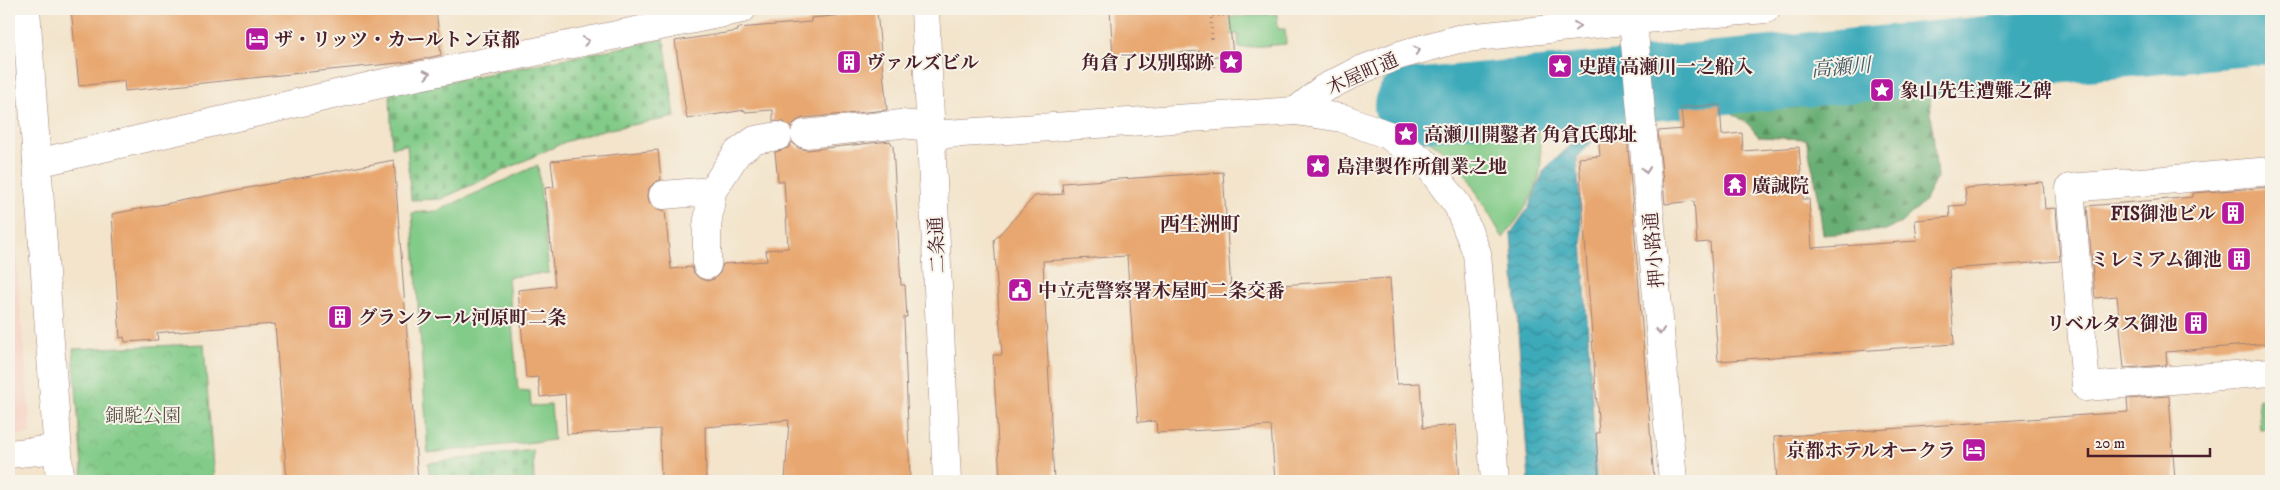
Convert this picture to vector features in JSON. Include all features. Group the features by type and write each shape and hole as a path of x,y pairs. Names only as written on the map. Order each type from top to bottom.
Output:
{"street":[{"path":"26,9 60,481"},
{"path":"37,163 380,84 742,9"},
{"name":"二条通","path":"925,9 947,481"},
{"name":"木屋町通","path":"1296,111 1323,89 1358,71 1400,55 1458,39 1634,20 1766,9"},
{"name":"押小路通","path":"1634,20 1673,481"},
{"path":"806,134 901,124 931,131 1296,111 1342,118 1388,135 1428,165 1458,206 1477,253 1495,481"},
{"path":"707,265 707,228 712,191 737,153 755,140 778,136"},
{"path":"2271,171 2070,188 2086,388 2271,372"},
{"path":"663,195 712,191"},
{"path":"9,454 57,449"}],"path":[{"path":"1212,39 1211,16 1258,13 1257,9"},
{"path":"1214,56 1214,68"}],"shaded area":[{"path":"9,168 31,434 9,436"}],"green space":[{"path":"1277,14 1278,29 1285,29 1286,44 1239,48 1238,34 1220,35 1219,18"},
{"path":"664,39 675,117 599,131 565,142 441,199 411,200 407,145 392,147 390,93"},
{"path":"1928,79 1937,177 1924,202 1901,223 1886,230 1823,235 1817,189 1806,139 1759,137 1748,124 1731,112 1735,94 1873,81"},
{"path":"1537,127 1541,160 1536,187 1523,212 1503,238 1458,161 1422,136"},
{"path":"538,165 549,273 508,277 518,390 530,391 531,406 551,405 554,440 428,453 412,213 437,211"},
{"name":"銅駝公園","path":"204,344 214,481 83,481 73,349"},
{"path":"2271,398 2271,402 2263,403 2265,424 2271,424 2271,428 2260,429 2258,399"},
{"path":"533,450 534,481 430,481 428,463"}],"water":[{"path":"1617,112 1577,158 1597,481 1529,481 1511,233 1529,207 1544,170 1584,133 1595,116"}],"building":[{"name":"ザ・リッツ・カールトン京都","path":"71,9 436,9 441,55 408,62 125,91 124,81 79,86"},
{"path":"1110,9 1228,9 1233,55 1200,57 1200,51 1113,57"},
{"path":"877,12 887,110 803,118 796,121 791,128 784,122 773,121 773,110 745,112 745,110 687,119 675,41 738,31 738,28 811,22 811,18"},
{"path":"1720,105 1722,135 1742,133 1743,151 1799,147 1803,199 1809,199 1812,248 1917,241 1915,220 1950,217 1949,206 1967,205 1965,188 2043,182 2045,209 2056,208 2060,261 1949,269 1954,344 1718,361 1710,242 1697,243 1694,201 1665,204 1658,131 1683,129 1681,107"},
{"path":"1627,134 1654,481 1599,481 1596,433 1599,433 1579,158 1600,156 1598,137"},
{"path":"890,141 893,146 901,285 905,285 907,317 904,317 910,481 785,481 789,420 705,427 706,481 661,481 660,429 567,434 565,394 540,397 538,377 526,378 518,290 555,286 545,188 554,187 551,161 658,150 661,180 655,182 649,188 648,197 650,204 656,209 665,211 671,269 692,267 694,273 699,278 707,281 714,279 720,273 723,264 767,261 766,250 788,248 784,181 778,181 775,152 788,148 792,142 798,148 807,150"},
{"name":"グランクール河原町二条","path":"394,160 418,481 287,481 275,324 165,332 157,333 158,340 125,342 124,337 120,338 112,214"},
{"path":"1223,172 1231,288 1390,278 1397,384 1420,383 1423,428 1456,425 1460,481 1275,481 1271,426 1157,433 1156,421 1138,422 1127,256 1043,261 1054,481 1000,481 993,355 1002,355 994,240 1035,196 1063,194 1062,183"},
{"path":"2271,187 2271,343 2166,352 2167,365 2124,368 2117,296 2095,298 2087,206 2193,197 2193,193"},
{"name":"京都ホテルオークラ","path":"2169,396 2175,481 1777,481 1774,437 2128,412 2127,399"}],"waterway":[{"name":"高瀬川","path":"1411,106 2271,27"}],"place":[{"name":"ザ・リッツ・カールトン京都","path":"257,39"},
{"name":"ヴァルズビル","path":"849,62"},
{"name":"角倉了以別邸跡","path":"1231,62"},
{"name":"史蹟 高瀬川一之船入","path":"1560,66"},
{"name":"象山先生遭難之碑","path":"1882,90"},
{"name":"高瀬川開鑿者 角倉氏邸址","path":"1406,134"},
{"name":"島津製作所創業之地","path":"1318,166"},
{"name":"廣誠院","path":"1735,185"},
{"name":"FIS御池ビル","path":"2233,213"},
{"name":"ミレミアム御池","path":"2239,259"},
{"name":"中立売警察署木屋町二条交番","path":"1020,290"},
{"name":"グランクール河原町二条","path":"340,317"},
{"name":"リベルタス御池","path":"2196,323"},
{"name":"京都ホテルオークラ","path":"1974,450"}],"district":[{"name":"西生洲町","path":"1200,224"}]}
